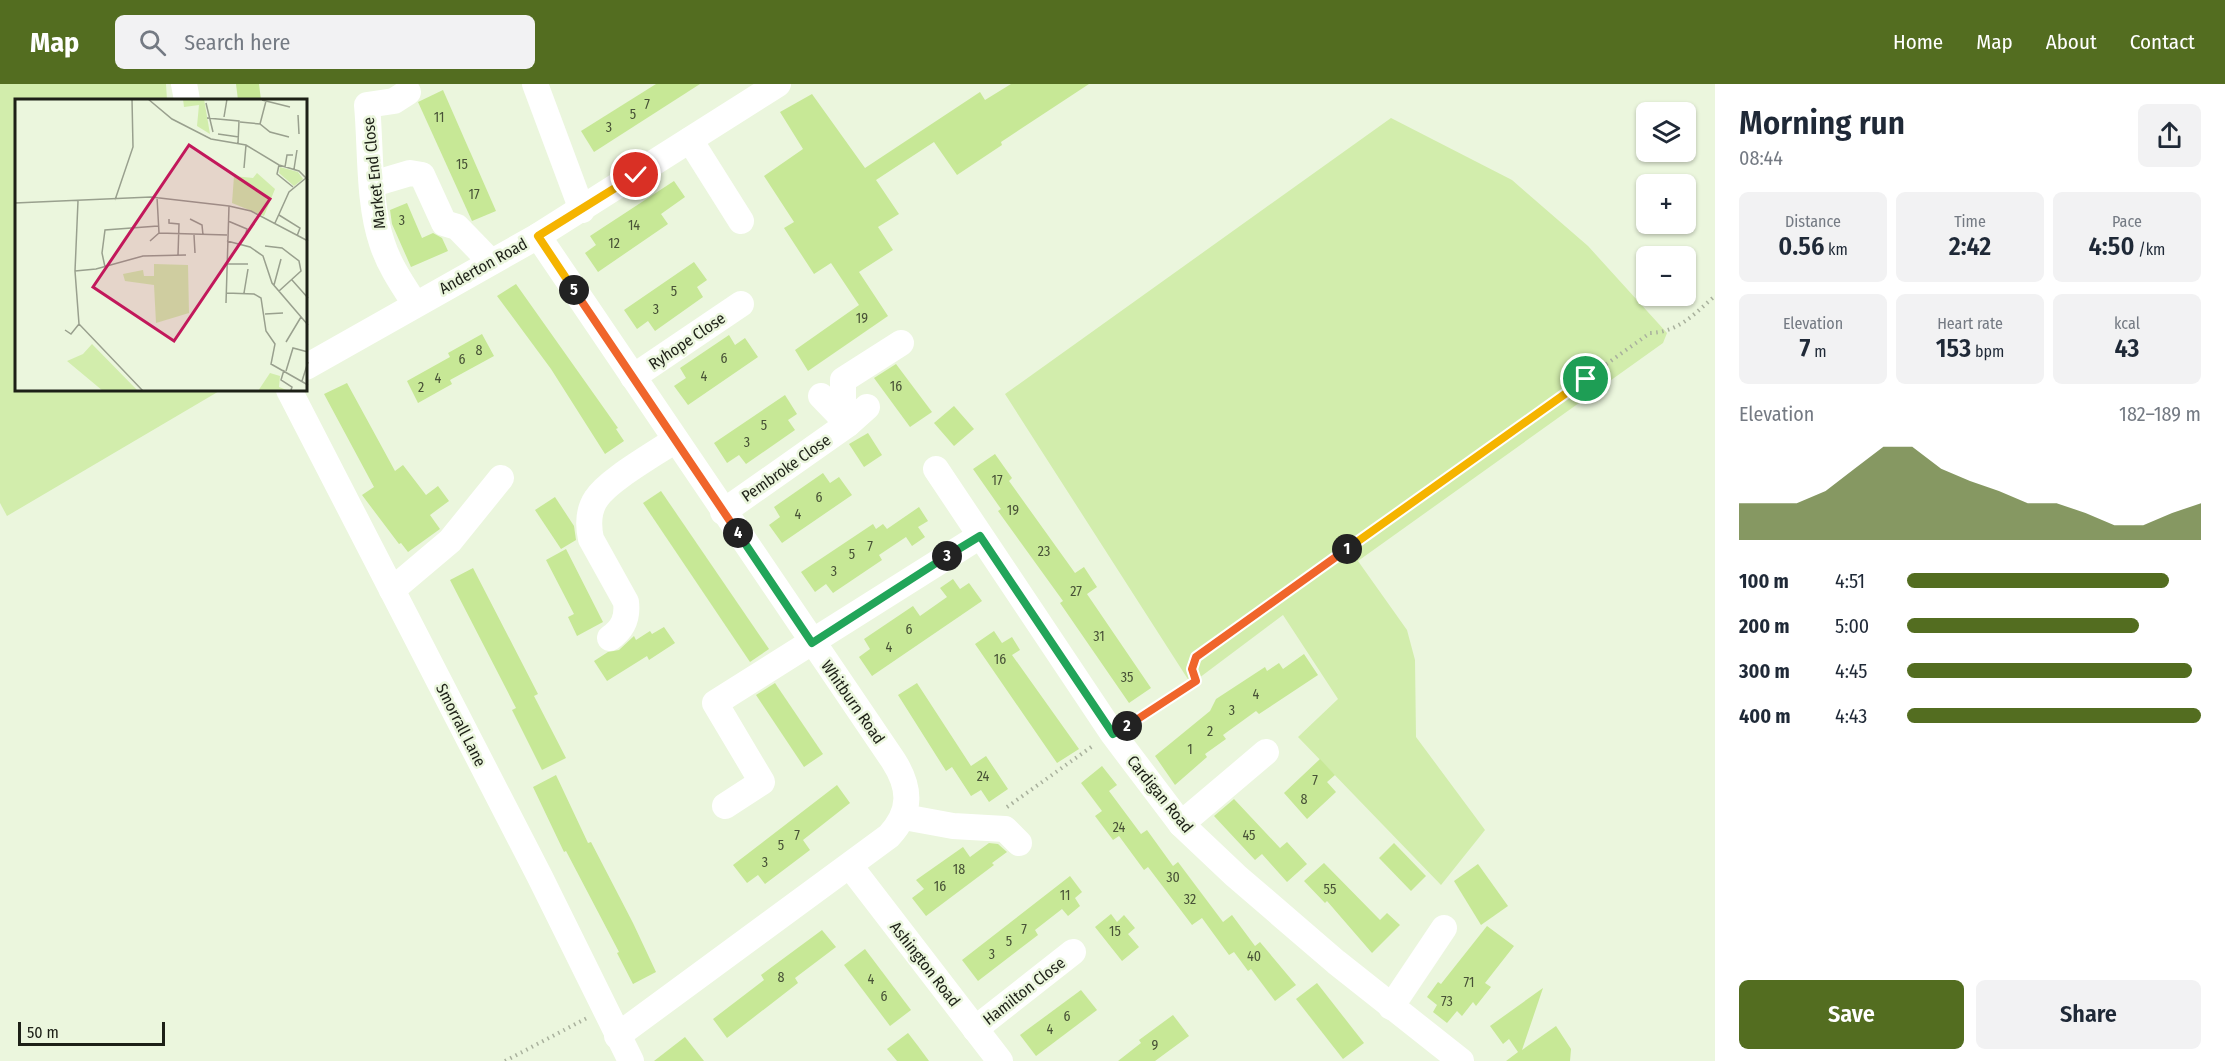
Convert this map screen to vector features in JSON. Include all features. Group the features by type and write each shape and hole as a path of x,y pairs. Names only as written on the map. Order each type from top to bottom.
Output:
{"street":[{"path":"184,84 187,99"},
{"path":"535,84 582,210"},
{"name":"Anderton Road","path":"308,366 582,210 778,84"},
{"name":"Market End Close","path":"408,92 394,101 367,105 373,184 381,242 390,263 415,304"},
{"path":"690,140 741,221"},
{"path":"373,184 410,173 422,175 444,223 457,227 491,262"},
{"name":"Whitburn Road","path":"538,236 900,772 906,792 904,817"},
{"name":"Ryhope Close","path":"633,377 741,304"},
{"path":"844,419 843,380 901,343"},
{"name":"Smorrall Lane","path":"290,392 540,877 631,1061"},
{"name":"Pembroke Close","path":"821,396 844,419"},
{"name":"Pembroke Close","path":"723,512 844,419 867,406"},
{"path":"610,638 622,627 627,611 626,602 591,539 588,529 591,508 603,491 675,440"},
{"name":"Cardigan Road","path":"936,469 1113,734 1181,824 1236,876 1391,1007 1461,1061"},
{"path":"392,590 450,541 501,478"},
{"path":"725,806 762,782 715,703 980,536"},
{"path":"1181,824 1268,750"},
{"path":"617,1036 889,836 904,817 953,826 1005,829 1019,843"},
{"name":"Ashington Road","path":"849,866 1000,1061"},
{"path":"1391,1007 1444,928"},
{"name":"Hamilton Close","path":"975,1029 1073,952"}],"path":[{"path":"1003,810 1089,748 1196,681 1192,669 1196,657 1650,333 1667,333 1681,326 1715,297"},
{"path":"505,1061 604,1010"}],"green space":[{"path":"0,84 166,84 167,99 15,99 15,392 218,392 7,516 0,503"},
{"path":"1391,118 1512,180 1588,246 1636,299 1636,306 1642,306 1667,333 1663,343 1358,561 1407,630 1415,660 1416,737 1485,830 1441,885 1298,737 1338,699 1283,615 1191,684 1005,394"}],"building":[{"path":"236,84 259,84 261,99 238,99"},
{"path":"656,84 700,84 594,152 581,131"},
{"path":"1011,84 1089,84 1001,142 1002,145 957,175 934,142 876,180 899,214 878,227 893,250 859,272 888,316 808,371 795,350 859,305 831,263 814,274 784,228 794,222 764,176 803,149 780,112 812,94 865,168 980,92 985,100"},
{"path":"443,90 496,211 472,221 418,102"},
{"path":"674,181 685,197 661,214 668,224 598,272 585,253 596,245 590,236"},
{"path":"407,203 422,238 433,233 442,238 448,251 411,267 392,224 390,210"},
{"path":"694,262 707,280 697,287 703,297 655,331 648,321 637,329 624,310"},
{"path":"516,284 618,428 616,429 624,441 605,454 551,369 497,296"},
{"path":"482,334 494,356 450,380 452,384 418,403 407,381 450,357 448,353"},
{"path":"729,335 735,345 745,338 758,357 688,405 674,386 686,378 680,368"},
{"path":"896,364 932,412 910,427 874,378"},
{"path":"347,383 395,471 403,465 426,495 438,486 449,501 430,515 440,529 408,552 401,543 399,544 362,495 374,487 324,394"},
{"path":"785,395 797,414 788,420 795,430 746,464 739,455 727,463 714,443"},
{"path":"954,406 974,429 954,446 934,423"},
{"path":"868,433 882,455 864,467 849,444"},
{"path":"995,454 1012,478 1009,481 1075,573 1084,567 1097,587 1087,594 1151,688 1129,703 1060,603 1063,601 998,511 1001,509 973,469"},
{"path":"823,473 830,483 839,477 852,495 782,543 769,525 780,517 774,507"},
{"path":"661,491 769,649 750,662 643,503"},
{"path":"555,497 574,526 576,540 561,549 535,510"},
{"path":"919,507 928,521 918,527 925,537 912,546 906,537 879,555 882,560 833,593 826,584 815,592 801,572 873,524 876,529 883,524 887,529"},
{"path":"566,549 603,622 577,636 568,617 574,614 546,560"},
{"path":"473,568 538,694 534,696 566,758 542,770 512,710 516,708 450,580"},
{"path":"953,579 960,589 969,583 982,601 872,676 859,657 870,649 864,639 913,606 920,616 947,597 940,588"},
{"path":"664,627 675,643 649,660 647,656 607,681 594,661 608,652 619,650 634,636 636,640 650,631 652,634"},
{"path":"994,631 1002,643 1012,637 1020,650 1012,655 1079,749 1057,763 975,644"},
{"path":"1304,654 1318,675 1259,714 1256,711 1223,735 1226,739 1205,754 1207,757 1175,785 1155,756 1210,711 1216,699 1265,667 1267,671 1279,663 1283,669"},
{"path":"775,683 823,754 804,767 756,695"},
{"path":"917,683 971,766 986,756 1008,789 989,802 981,790 971,796 952,767 946,771 898,695"},
{"path":"1320,759 1335,775 1327,782 1336,792 1307,819 1284,793"},
{"path":"1102,766 1117,785 1109,791 1141,834 1147,830 1173,866 1178,862 1223,922 1232,915 1255,946 1260,942 1296,985 1275,1001 1251,969 1248,971 1234,952 1229,955 1202,918 1192,925 1148,867 1144,870 1119,836 1113,840 1095,816 1102,811 1081,783"},
{"path":"556,775 588,843 591,842 656,972 633,984 617,953 619,952 566,851 564,852 533,787"},
{"path":"837,785 850,803 803,840 810,850 765,884 758,875 747,883 733,865"},
{"path":"1234,799 1280,848 1287,842 1307,864 1287,882 1262,854 1255,860 1214,816"},
{"path":"989,843 998,844 1007,852 992,863 994,865 926,916 912,898 924,889 916,880 963,847 970,857"},
{"path":"1394,843 1426,876 1411,891 1379,858"},
{"path":"1324,863 1380,920 1387,913 1400,925 1372,953 1327,901 1325,903 1304,881"},
{"path":"1478,864 1508,906 1481,925 1454,881"},
{"path":"1070,876 1082,892 1075,898 1080,906 1068,916 1062,909 1035,930 1038,935 978,981 962,960"},
{"path":"1111,914 1117,922 1124,915 1135,928 1128,934 1139,947 1122,961 1095,927"},
{"path":"1487,926 1514,946 1485,983 1491,987 1476,1006 1473,1002 1462,1016 1457,1011 1447,1023 1433,1012 1437,1005 1427,997 1438,982 1441,984"},
{"path":"822,930 836,947 795,978 798,983 727,1038 713,1019 764,980 761,975"},
{"path":"865,949 911,1010 890,1026 844,965"},
{"path":"1317,983 1364,1043 1343,1059 1296,999"},
{"path":"1543,988 1522,1050 1556,1026 1571,1049 1570,1061 1506,1061 1518,1052 1509,1039 1503,1044 1490,1026"},
{"path":"1081,990 1097,1010 1036,1056 1020,1035"},
{"path":"1173,1015 1189,1036 1155,1061 1118,1061 1141,1043 1139,1040"},
{"path":"908,1033 929,1061 897,1061 887,1049"},
{"path":"685,1037 704,1061 654,1061"}],"route":[{"path":"636,175 538,236 812,643 980,536 1113,734 1196,681 1192,669 1196,657 1586,379"}]}
